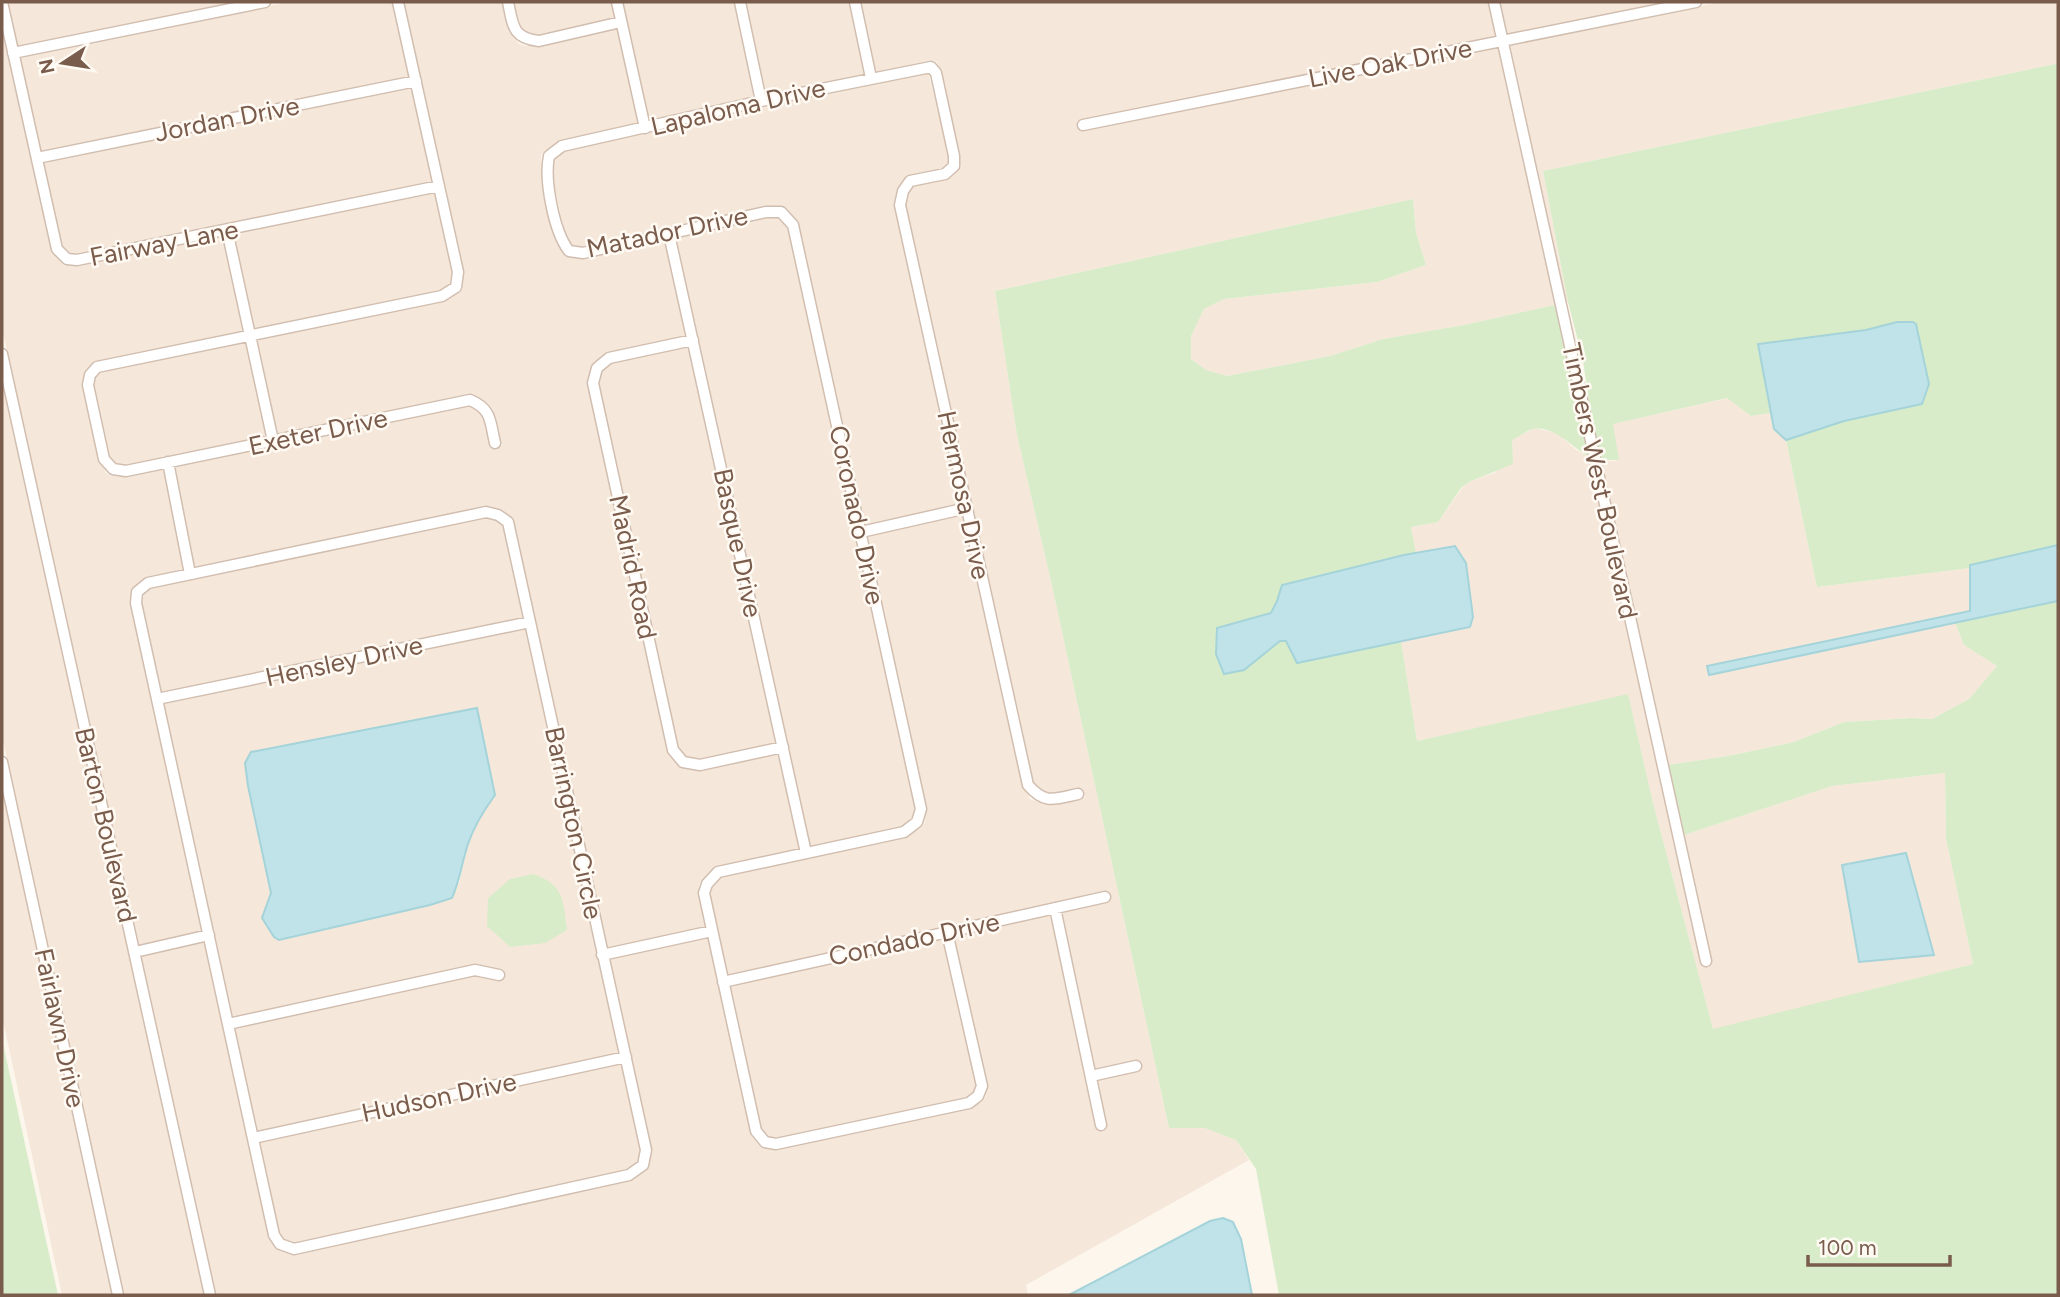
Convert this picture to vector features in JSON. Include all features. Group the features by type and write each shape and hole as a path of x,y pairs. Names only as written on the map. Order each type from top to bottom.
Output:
{"street":[{"name":"Fairway Lane","path":"2,2 57,249 67,258 77,260 439,186"},
{"path":"13,53 265,2"},
{"path":"250,336 442,296 456,287 457,272 398,2"},
{"path":"508,2 514,30 526,40 539,41 621,22"},
{"path":"617,2 645,128"},
{"path":"740,2 761,101"},
{"path":"855,2 871,78"},
{"name":"Timbers West Boulevard","path":"1494,2 1706,961"},
{"name":"Live Oak Drive","path":"1083,125 1696,2"},
{"name":"Lapaloma Drive","path":"548,156 562,146 761,101 931,67 936,73 954,166 945,174 910,181 903,191"},
{"name":"Jordan Drive","path":"37,158 416,81"},
{"name":"Matador Drive","path":"548,156 546,171 561,241 569,251 583,253 766,212 781,212"},
{"name":"Hermosa Drive","path":"903,191 900,205 1028,785 1037,796 1049,800 1078,794"},
{"name":"Coronado Drive","path":"781,212 793,225 921,809 917,822 904,832 806,853"},
{"path":"226,230 273,441"},
{"name":"Basque Drive","path":"669,234 806,853"},
{"name":"Exeter Drive","path":"250,336 97,367 90,375 89,385 104,459 113,469 127,471 470,400 481,404 488,413 495,443"},
{"name":"Madrid Road","path":"693,340 609,358 597,368 593,383 673,750 683,762 700,765 783,747"},
{"name":"Barton Boulevard","path":"2,354 210,1295"},
{"path":"168,462 190,574"},
{"path":"861,532 967,508"},
{"name":"Barrington Circle","path":"486,512 498,515 508,522 530,622 646,1150 643,1165 629,1175 294,1249 280,1244 274,1235 136,603 138,592 148,583 486,512"},
{"name":"Hensley Drive","path":"157,699 530,622"},
{"name":"Fairlawn Drive","path":"2,762 118,1295"},
{"path":"806,853 718,872 707,884 704,892 756,1131 765,1142 776,1144 969,1103 978,1096 982,1086 947,932"},
{"name":"Condado Drive","path":"723,982 1105,897"},
{"path":"1055,908 1101,1125"},
{"path":"603,955 712,931"},
{"path":"135,952 209,935"},
{"path":"228,1024 475,970 499,975"},
{"name":"Hudson Drive","path":"253,1138 626,1057"},
{"path":"1091,1076 1136,1066"}],"shaded area":[{"path":"7,2 240,2 17,47"},
{"path":"289,2 392,2 410,77 41,152 19,57"},
{"path":"404,2 503,2 509,32 519,44 526,46 540,46 617,28 638,124 559,143 541,155 541,172 556,242 564,254 584,257 665,240 687,336 608,353 593,365 588,382 667,751 682,767 701,770 779,753 800,849 714,869 699,884 706,927 607,949 513,521 502,511 485,508 195,568 174,466 469,405 483,415 491,448 502,446 493,409 483,400 469,395 278,435 257,339 443,301 463,288 463,271"},
{"path":"514,2 611,2 615,19 539,36 528,35 519,28"},
{"path":"623,2 734,2 754,97 649,122"},
{"path":"745,2 849,2 865,74 765,95"},
{"path":"861,2 1489,2 1497,37 1077,121 1079,130 1499,46 1555,305 1383,339 1330,356 1227,376 1206,370 1191,359 1191,336 1204,309 1224,299 1377,282 1426,265 1416,233 1413,199 995,291 1017,435 1169,1128 1206,1128 1236,1140 1249,1160 1026,1285 1028,1295 216,1295 141,955 204,941 268,1236 276,1247 292,1253 630,1180 646,1169 651,1148 609,958 708,937 750,1132 764,1148 777,1149 970,1108 982,1102 986,1097 987,1085 954,936 1050,914 1097,1130 1107,1128 1098,1079 1142,1069 1140,1060 1096,1070 1061,912 1111,900 1109,891 728,976 710,892 721,876 907,836 925,823 926,808 868,536 962,514 1023,786 1030,799 1047,805 1085,797 1082,788 1050,795 1041,792 1033,783 906,205 913,185 946,180 952,177 960,166 960,155 941,72 937,62 933,60 875,72"},
{"path":"1500,2 1672,2 1507,35"},
{"path":"1721,2 2058,2 2058,65 1543,171 1566,302 1510,44"},
{"path":"2,28 53,252 63,262 78,265 222,236 244,332 96,362 85,374 83,385 99,460 106,473 111,476 128,475 163,468 184,570 144,579 132,592 131,605 202,932 139,946 2,328"},
{"path":"928,72 949,164 943,169 906,178 896,192 895,206 960,505 865,526 798,224 787,208 767,207 583,248 572,246 566,239 551,171 554,159 564,151"},
{"path":"412,87 433,182 78,255 70,254 62,246 43,161"},
{"path":"435,192 452,273 450,284 439,292 255,330 233,233"},
{"path":"767,216 778,217 788,227 915,809 912,820 901,827 810,847 675,238"},
{"path":"246,342 267,437 127,466 116,464 109,457 94,385 95,377 100,372"},
{"path":"689,346 777,743 700,760 686,758 678,748 599,383 602,371 612,362"},
{"path":"2,379 204,1295 124,1295 2,736"},
{"path":"1728,398 1751,416 1770,413 1774,429 1786,440 1817,587 1970,568 1971,611 1708,666 1709,675 1955,623 1964,645 1997,666 1969,699 1932,719 1844,722 1794,742 1668,765 1601,460 1616,461 1612,424"},
{"path":"1534,428 1557,433 1589,457 1702,967 1712,964 1684,835 1832,786 1945,773 1946,839 1973,964 1713,1030 1653,803 1628,695 1417,741 1401,641 1470,627 1455,546 1416,553 1411,527 1438,522 1462,488 1469,482 1496,472 1512,440"},
{"path":"486,517 503,525 524,619 162,694 142,603 143,594 150,587"},
{"path":"526,628 619,1053 257,1132 235,1028 474,975 502,981 505,972 474,965 233,1018 164,703","holes":["245,763 495,795 475,826 459,883 350,923 279,940 265,907 271,893"]},
{"path":"2,787 112,1295 62,1295 2,1016"},
{"path":"943,938 976,1086 974,1093 966,1098 776,1139 768,1137 761,1129 730,985"},
{"path":"621,1062 640,1150 638,1162 627,1170 294,1244 284,1240 279,1233 259,1141"}],"green space":[{"path":"2058,65 2058,545 1970,565 1970,568 1817,587 1786,440 1844,421 1922,404 1929,384 1897,322 1866,330 1758,345 1770,413 1751,416 1727,398 1613,424 1619,460 1601,460 1543,171"},
{"path":"1413,199 1416,233 1426,265 1377,282 1224,299 1204,309 1191,336 1191,359 1206,370 1227,376 1330,356 1383,339 1555,305 1589,457 1548,430 1531,430 1512,440 1513,464 1461,488 1438,522 1411,527 1416,553 1282,585 1271,613 1216,654 1224,674 1244,670 1280,641 1286,641 1297,663 1401,641 1417,741 1628,694 1653,803 1713,1029 1973,964 1946,839 1945,773 1832,786 1684,835 1668,765 1794,742 1844,722 1932,719 1969,699 1997,666 1964,645 1955,623 2058,601 2058,1295 1279,1295 1256,1169 1236,1140 1205,1128 1169,1128 1017,435 995,291"},
{"path":"533,874 557,889 563,902 567,930 545,943 510,947 487,926 488,898 510,879"},
{"path":"2,1039 58,1295 2,1295"}],"water":[{"path":"1897,322 1916,324 1929,384 1922,404 1844,421 1786,440 1774,429 1758,344 1866,330"},
{"path":"2058,545 2058,601 1709,675 1707,666 1970,611 1970,565"},
{"path":"1455,546 1466,563 1473,617 1470,627 1297,663 1286,641 1280,641 1244,670 1224,674 1216,654 1217,628 1271,613 1282,585 1404,555"},
{"path":"477,708 495,795 470,837 452,898 279,940 274,937 262,918 271,893 248,786 245,763 251,752"},
{"path":"1906,853 1934,955 1859,962 1842,865"},
{"path":"1223,1218 1233,1222 1241,1239 1252,1295 1069,1295 1210,1221"}]}
